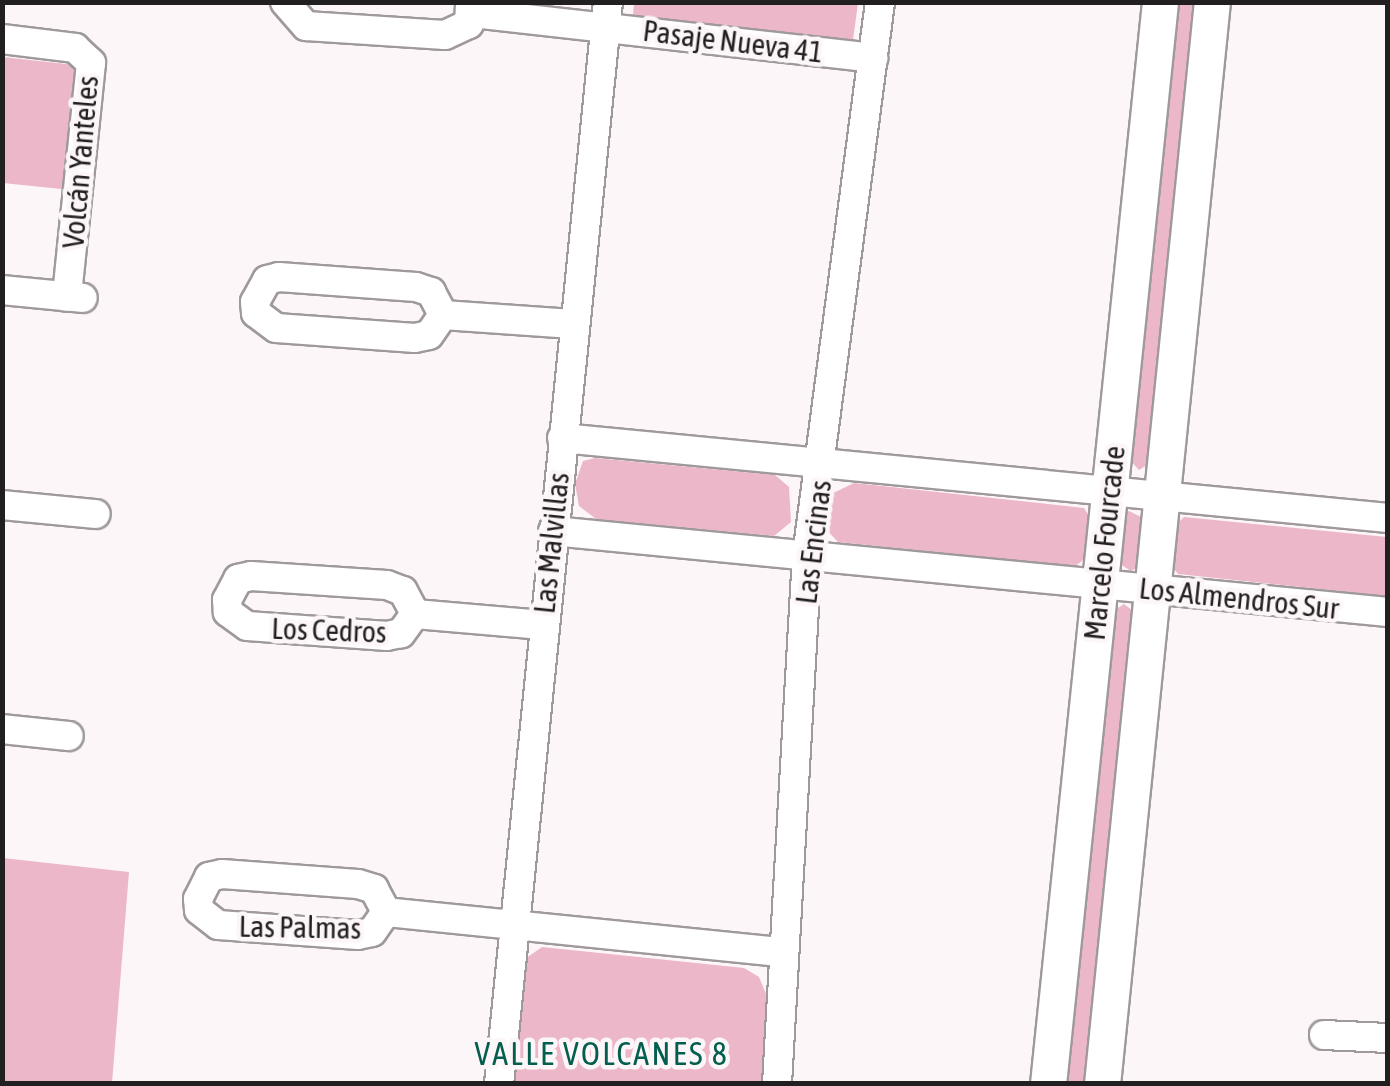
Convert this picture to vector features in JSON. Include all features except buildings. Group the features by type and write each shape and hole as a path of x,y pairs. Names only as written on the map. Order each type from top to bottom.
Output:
{"street":[{"name":"Pasaje Nueva 41","path":"285,2 306,26 445,36 459,33 472,8 607,14 873,58"},
{"name":"Las Encinas","path":"778,1084 807,556 823,464 880,2"},
{"name":"Marcelo Fourcade","path":"1048,1084 1160,2"},
{"name":"Marcelo Fourcade","path":"1102,1084 1212,2"},
{"name":"Las Malvillas","path":"499,1084 511,925 607,14"},
{"name":"Volcán Yanteles","path":"2,38 63,45 87,55 92,73 76,298 2,290"},
{"path":"279,277 416,287 431,292 443,316 429,335 276,328 256,313 255,302 267,280 279,277"},
{"path":"443,316 573,324"},
{"path":"562,438 1388,518"},
{"path":"2,505 96,514"},
{"name":"Los Almendros Sur","path":"553,531 1388,612"},
{"name":"Los Cedros","path":"290,578 388,586 403,591 415,614 401,634 387,636 287,629 248,626 228,612 227,600 238,579 290,578"},
{"name":"Los Cedros","path":"415,614 543,624"},
{"path":"2,729 68,736"},
{"name":"Las Palmas","path":"222,874 358,884 374,889 386,912 382,924 358,935 218,925 199,910 198,899 210,877 222,874"},
{"name":"Las Palmas","path":"386,912 783,952"},
{"path":"1324,1035 1388,1038"}],"shaded area":[{"path":"634,2 858,3 853,40 633,15"},
{"path":"1176,3 1196,3 1147,465 1139,470 1129,459"},
{"path":"3,57 84,66 71,190 3,183"},
{"path":"595,458 775,475 789,487 791,522 774,536 596,519 579,506 575,484 583,461"},
{"path":"854,483 1084,508 1091,519 1088,557 1075,566 838,542 823,526 829,495"},
{"path":"1129,511 1143,518 1140,566 1131,571 1120,564 1124,514"},
{"path":"1184,517 1387,537 1387,596 1178,574 1170,563 1174,527"},
{"path":"1124,604 1133,611 1086,1083 1065,1084 1112,612"},
{"path":"3,858 129,872 112,1083 3,1081"},
{"path":"542,947 744,968 759,977 767,996 764,1083 511,1084 522,961"}],"district":[{"name":"VALLE VOLCANES 8","path":"602,1054"}]}
